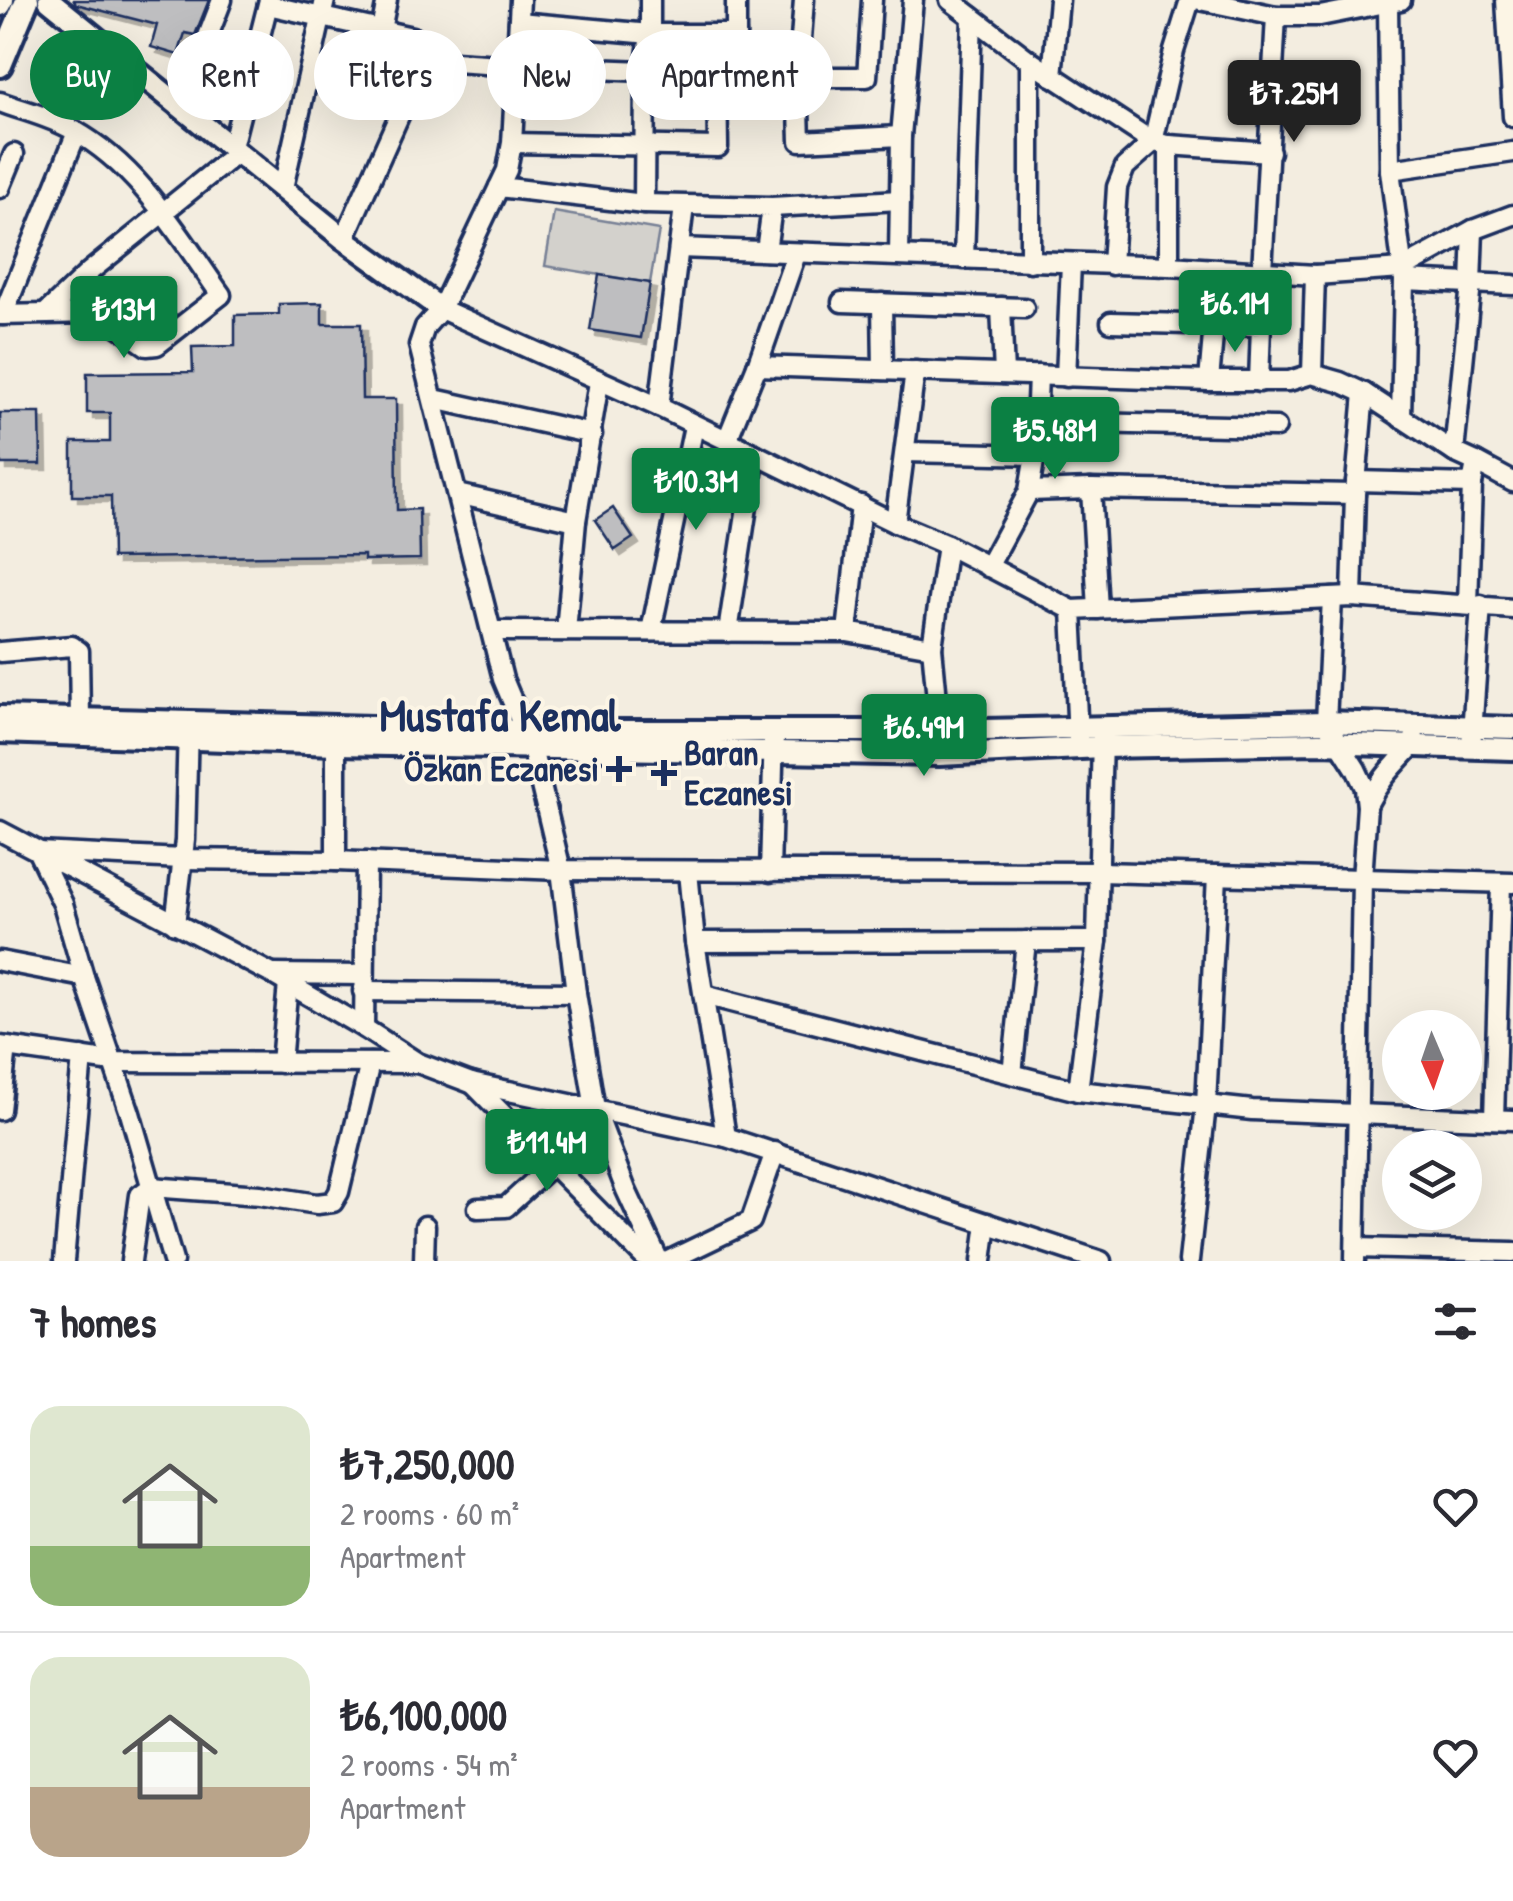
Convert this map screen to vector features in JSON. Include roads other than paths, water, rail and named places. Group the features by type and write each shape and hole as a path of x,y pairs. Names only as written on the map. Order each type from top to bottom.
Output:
{"main road":[{"path":"0,66 27,0"}],"street":[{"path":"49,0 167,95"},
{"path":"210,30 222,0"},
{"path":"45,314 235,149 268,2 323,8 381,30 387,0"},
{"path":"518,30 520,0"},
{"path":"650,0 650,30"},
{"path":"736,0 736,30"},
{"path":"802,30 804,0"},
{"path":"833,77 867,77 872,0"},
{"path":"898,255 900,136 914,0"},
{"path":"950,0 1052,76 1161,143 1270,152"},
{"path":"1052,76 1059,0"},
{"path":"1168,266 1161,143 1174,51 1190,0"},
{"path":"1200,0 1276,16 1394,2 1390,170 1403,274 1401,418"},
{"path":"1506,0 1513,117"},
{"path":"283,188 323,8"},
{"path":"1262,271 1276,16"},
{"path":"964,259 972,17"},
{"path":"519,22 626,32"},
{"path":"1030,61 1030,262"},
{"path":"0,102 77,132 116,157 163,212 221,296 158,345 147,346 94,313 2,315 77,132"},
{"path":"199,120 344,239 441,309 756,454 1072,610 1352,597 1513,609"},
{"path":"344,239 397,120"},
{"path":"513,120 507,170 441,309 425,327 419,345 504,679 528,739 561,870 597,1116 656,1261"},
{"path":"644,120 644,204"},
{"path":"512,143 718,147 721,120"},
{"path":"799,120 800,141 900,136"},
{"path":"1112,265 1118,187 1125,167 1161,143"},
{"path":"1390,170 1513,152"},
{"path":"0,188 14,154"},
{"path":"499,187 684,206 772,207 900,200"},
{"path":"659,408 684,206"},
{"path":"766,251 772,207"},
{"path":"1403,274 1474,230 1513,215"},
{"path":"1454,452 1474,230"},
{"path":"679,248 1316,275 1403,274 1471,284 1513,285"},
{"path":"726,440 796,254"},
{"path":"1066,377 1072,263"},
{"path":"1312,374 1316,275"},
{"path":"842,302 1024,308"},
{"path":"882,303 882,370"},
{"path":"1001,307 1004,374"},
{"path":"1111,322 1261,326 1259,382"},
{"path":"1210,381 1214,324"},
{"path":"757,366 1259,382 1289,382 1312,374 1364,393 1454,452 1513,482"},
{"path":"896,523 916,371"},
{"path":"988,567 1029,491 1035,455 1038,375"},
{"path":"566,631 576,520 599,382"},
{"path":"1352,597 1364,393"},
{"path":"434,399 592,434"},
{"path":"1036,422 1276,427"},
{"path":"651,631 694,426"},
{"path":"904,452 1035,455"},
{"path":"728,632 756,454"},
{"path":"1471,737 1472,484 1476,462"},
{"path":"1029,491 1472,484"},
{"path":"1091,489 1098,609"},
{"path":"457,494 576,520"},
{"path":"847,632 860,504"},
{"path":"939,754 932,647 947,546"},
{"path":"1332,598 1326,722 1364,788 1366,806 1356,1255 1513,1252"},
{"path":"1072,610 1078,738"},
{"path":"492,630 847,632 932,647"},
{"path":"0,652 72,646 79,651 80,719"},
{"path":"0,718 80,719 336,744 528,739"},
{"path":"1102,738 1326,722 1414,735 1471,737 1513,748"},
{"path":"1471,737 1513,728"},
{"path":"0,732 188,731 774,741 940,731 1338,743 1414,735"},
{"path":"175,924 184,840 188,731"},
{"path":"1366,806 1414,735"},
{"path":"774,741 939,754 1078,738"},
{"path":"1078,1091 1097,941 1102,738"},
{"path":"770,872 774,741"},
{"path":"336,744 336,861"},
{"path":"0,831 280,979 418,1063 471,1083 597,1116 726,1137 1101,1261"},
{"path":"38,852 561,870 1100,872 1507,883 1504,1120 1252,1110 1078,1091 704,996"},
{"path":"38,852 62,904 174,1261"},
{"path":"364,1028 366,862"},
{"path":"688,872 695,942 726,1137"},
{"path":"1189,1261 1206,1105 1216,876"},
{"path":"1012,1074 1026,941"},
{"path":"695,942 1097,941"},
{"path":"0,961 84,977"},
{"path":"280,979 576,993"},
{"path":"280,979 282,1063"},
{"path":"0,1110 4,1046 113,1062 418,1063"},
{"path":"64,1261 82,1058"},
{"path":"131,1261 140,1194 152,1187 260,1195 318,1204 333,1202 339,1192 370,1063"},
{"path":"471,1083 642,1256 656,1261"},
{"path":"478,1208 506,1207 597,1116"},
{"path":"668,1261 751,1221 775,1152"},
{"path":"982,1261 987,1223"},
{"path":"424,1261 425,1226"}],"place":[{"name":"Özkan Eczanesi","path":"619,769"},
{"name":"Baran Eczanesi","path":"664,773"}],"district":[{"name":"Mustafa Kemal","path":"500,715"}]}
